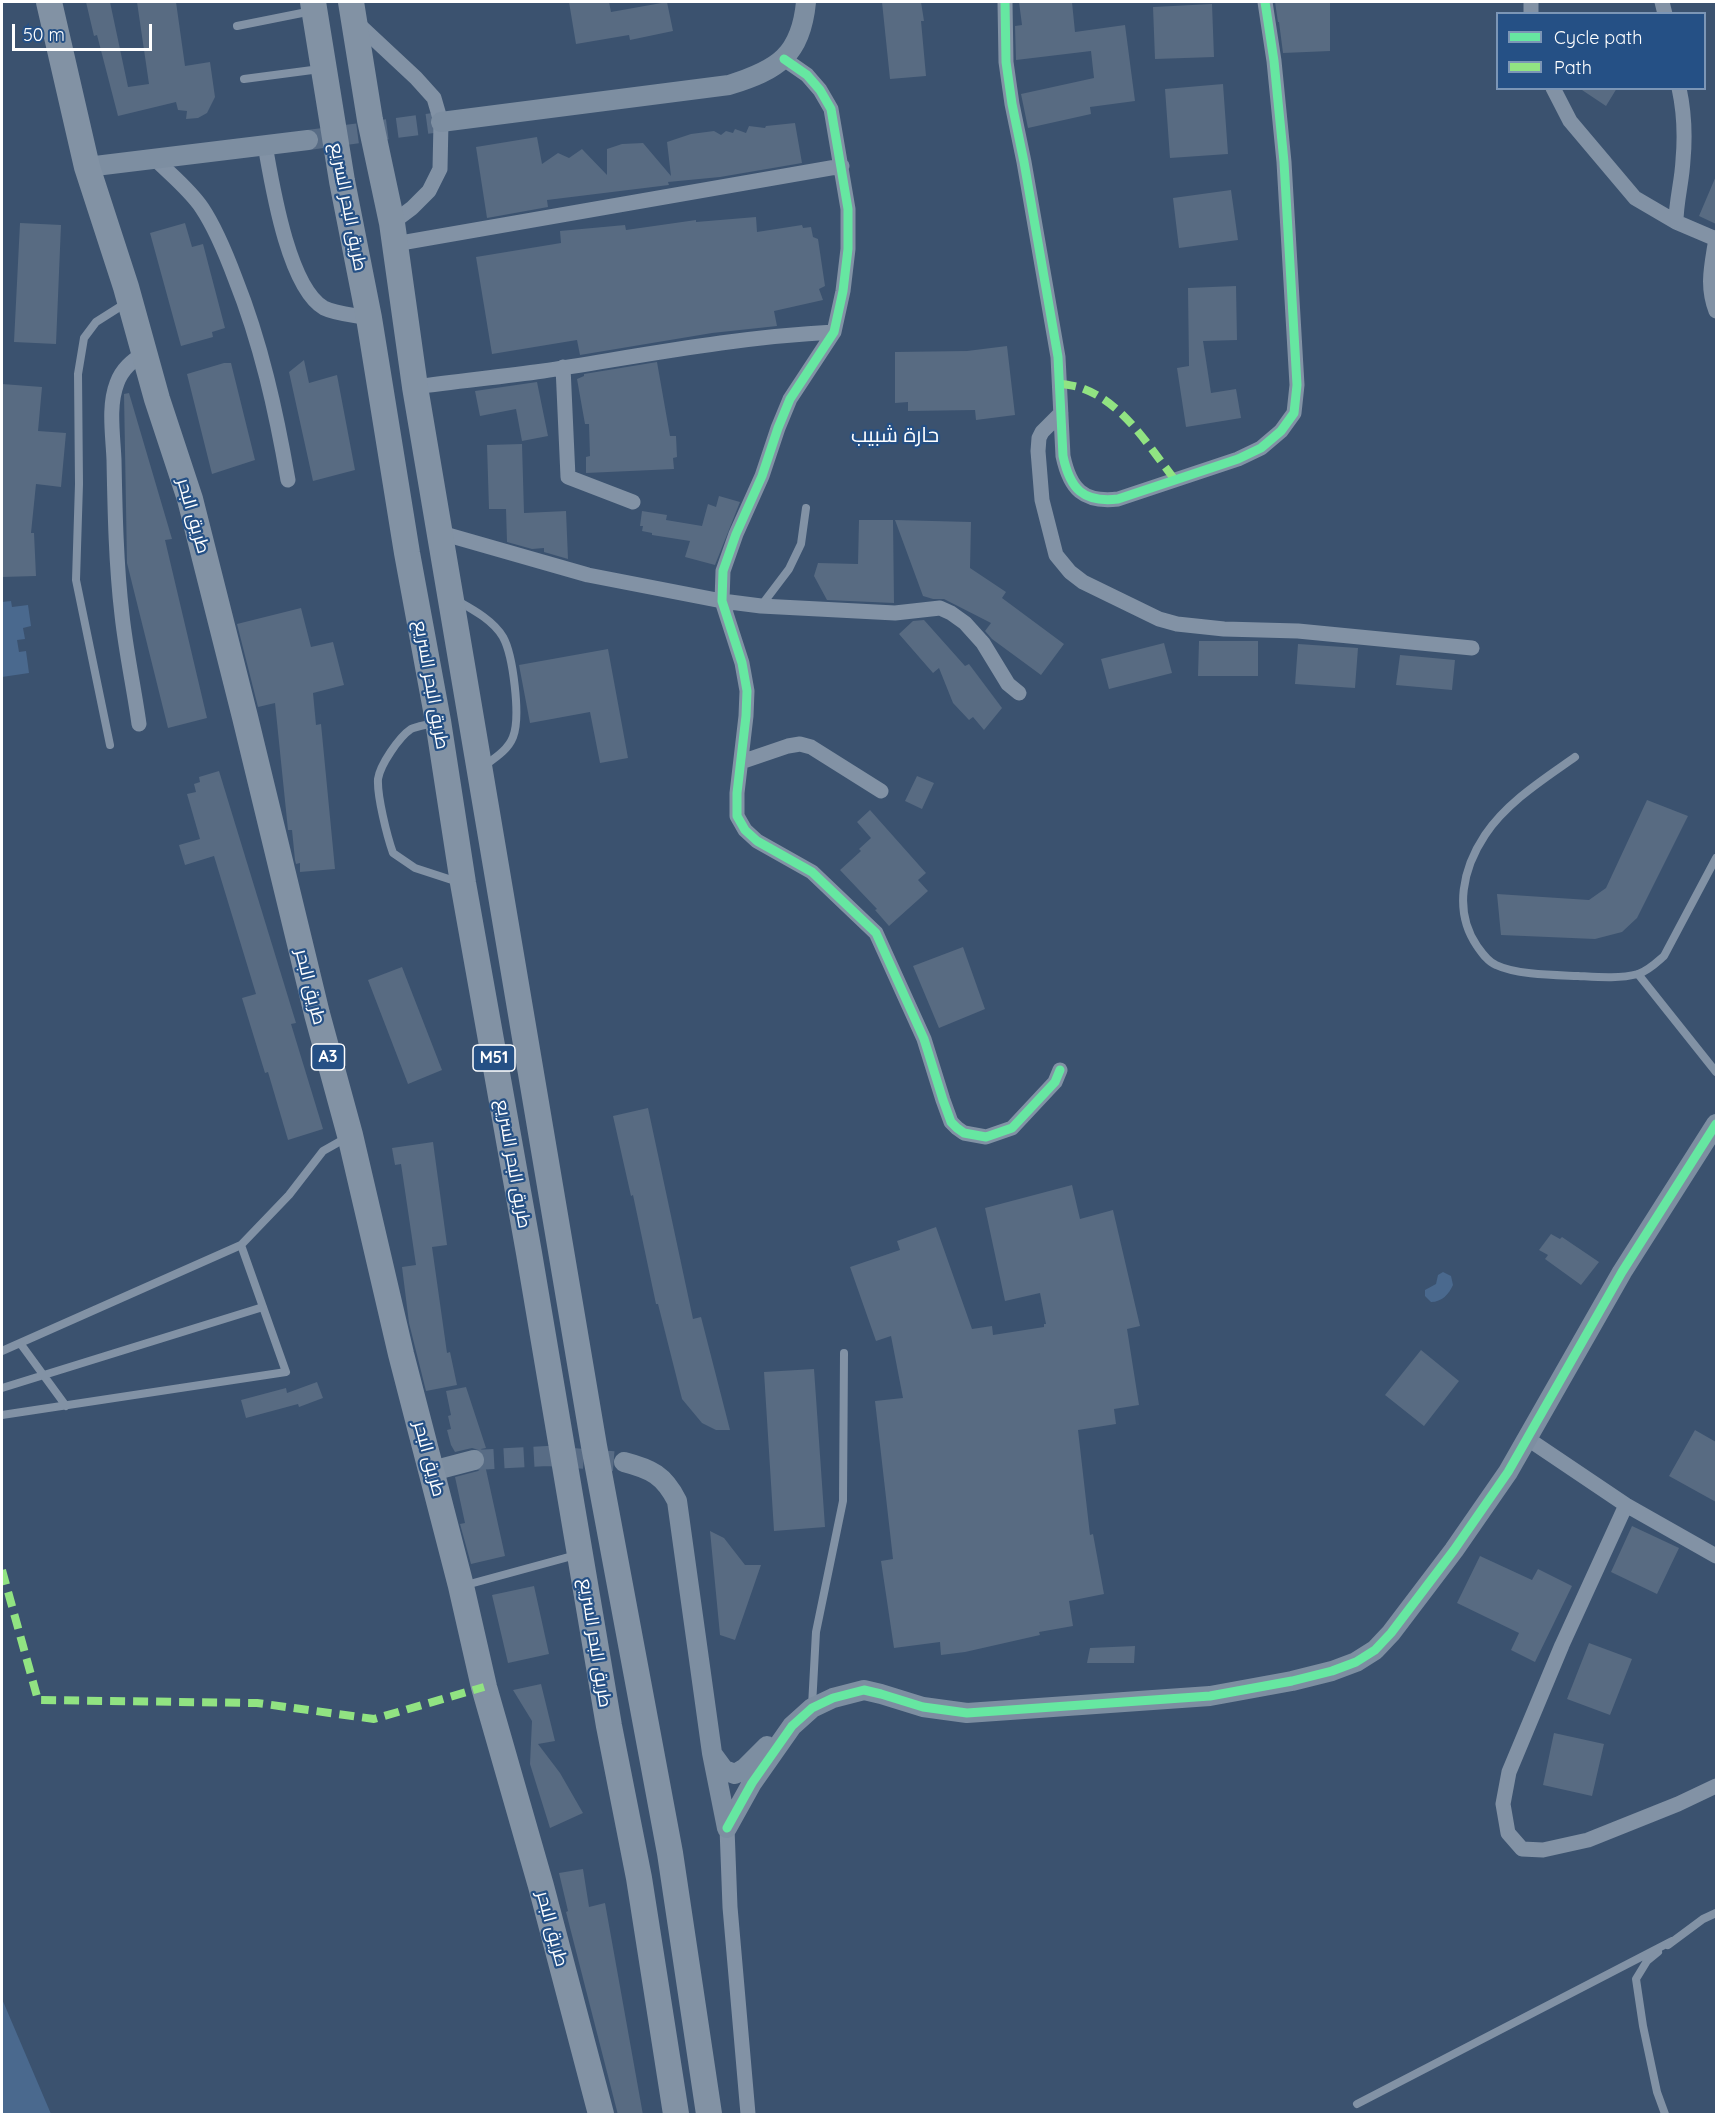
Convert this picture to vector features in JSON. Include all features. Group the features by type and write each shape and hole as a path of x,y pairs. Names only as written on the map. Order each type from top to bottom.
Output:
{"highway":[{"name":"طريق البحر","path":"49,2 87,167 130,301 157,399 190,499 300,946 350,1135 401,1354 461,1586 484,1687 541,1886 602,2115"},
{"name":"طريق البحر السريع","path":"313,6 342,181 369,318 463,883 530,1253 609,1726 639,1878 676,2115"},
{"name":"طريق البحر السريع","path":"352,11 370,120 393,233 415,387 594,1446 670,1853 709,2115"}],"street":[{"path":"441,122 729,85 768,71 784,59 796,42 804,22 806,2"},
{"path":"1005,2 1006,62 1058,357 1063,456 1074,485 1092,499 1100,501 1118,499 1238,459 1271,441 1294,413 1297,385 1284,162 1274,61 1265,2"},
{"path":"352,11 434,99 441,122 440,169 429,191 412,208 393,233"},
{"path":"784,59 807,75 820,90 831,109 848,209 848,249 840,309 834,332 790,399 762,476 723,571 722,601 742,663 747,691 737,793 737,816 745,830 757,841 812,872 876,933 924,1039 951,1122 957,1128 964,1133 986,1137 1012,1128 1022,1120 1055,1082 1060,1070"},
{"path":"1553,90 1570,121 1635,198 1676,222 1716,239 1710,282 1710,296 1716,310"},
{"path":"1676,222 1676,201 1684,146 1679,90"},
{"path":"87,167 308,140"},
{"path":"265,145 285,240 298,274 308,291 325,308 369,318"},
{"path":"154,159 201,207 231,268 253,328 268,381 288,480"},
{"path":"393,233 842,166"},
{"path":"415,387 769,336 834,332"},
{"path":"140,724 122,617 115,506 113,402 116,384 122,371 144,353"},
{"path":"563,367 568,477 633,501"},
{"path":"1061,413 1039,438 1042,501 1056,555 1070,572 1083,582 1159,619 1177,624 1224,629 1298,631 1472,648"},
{"path":"441,533 588,575 722,601 761,606 895,613 940,608 965,623 983,643 1008,684 1019,693"},
{"path":"741,762 800,744 811,747 881,791"},
{"path":"727,1828 752,1783 782,1738 812,1708 833,1698 864,1690 923,1707 967,1713 1210,1696 1292,1681 1340,1668 1356,1662 1375,1650 1391,1633 1485,1506 1528,1438 1622,1272 1716,1124"},
{"path":"1528,1438 1626,1505 1716,1556"},
{"path":"432,1471 474,1460"},
{"path":"624,1462 648,1469 665,1483 677,1501 712,1753 727,1828 730,1907 748,2115"},
{"path":"1626,1505 1562,1645 1509,1772 1503,1804 1508,1833 1522,1849 1544,1850 1588,1840 1678,1804 1716,1786"},
{"path":"712,1753 724,1770 735,1774 745,1768 770,1744 782,1738"}],"lane":[{"path":"237,26 313,6"},
{"path":"244,79 323,68"},
{"path":"110,745 76,580 79,484 78,374 84,338 96,322 130,301"},
{"path":"761,606 789,569 801,543 806,508"},
{"path":"452,598 480,615 503,638 512,671 518,716 513,737 504,752 480,769"},
{"path":"438,722 411,729 389,755 378,780 384,820 393,853 415,868 463,883"},
{"path":"1575,757 1526,793 1486,834 1465,878 1463,912 1472,939 1482,954 1494,965 1544,974 1598,977 1638,974 1664,956 1716,858"},
{"path":"1638,974 1716,1072"},
{"path":"2,1351 241,1245 289,1195 323,1151 350,1135"},
{"path":"2,1415 286,1372 241,1245"},
{"path":"2,1388 263,1307"},
{"path":"20,1343 66,1406"},
{"path":"812,1708 816,1632 843,1501 844,1353"},
{"path":"461,1586 580,1554"},
{"path":"1665,2115 1657,2092 1636,1979 1647,1961 1703,1919 1716,1913"},
{"path":"1357,2104 1672,1941"}],"water":[{"path":"11,601 12,607 28,605 31,626 23,628 25,639 17,640 19,652 26,651 29,673 2,677 2,602"},
{"path":"1443,1272 1451,1276 1453,1285 1445,1297 1431,1302 1425,1296 1425,1290 1436,1284 1438,1275"},
{"path":"2,1999 51,2114 2,2114"}],"building":[{"path":"86,2 110,2 128,87 149,84 137,2 176,2 185,66 210,62 215,97 207,113 198,118 186,119 187,111 178,110 176,102 118,116"},
{"path":"569,2 609,2 611,12 667,2 673,31 630,40 629,35 576,44"},
{"path":"882,2 921,2 926,76 890,79"},
{"path":"1019,2 1072,2 1075,32 1125,25 1135,101 1090,107 1091,114 1028,128 1021,94 1094,78 1091,51 1016,60 1015,26 1022,25"},
{"path":"1275,2 1330,2 1330,51 1283,53"},
{"path":"1212,4 1214,57 1155,59 1153,7"},
{"path":"1223,84 1228,154 1170,158 1165,89"},
{"path":"1582,90 1616,90 1606,106"},
{"path":"795,123 802,163 720,177 668,182 669,185 547,200 548,207 487,218 476,147 537,137 542,164 558,153 569,158 582,149 607,175 607,149 622,144 643,143 671,176 667,142 691,134 714,131 721,135 726,131 733,133 735,129 746,133 749,126 765,128 766,126"},
{"path":"1716,176 1716,224 1699,216"},
{"path":"1231,190 1238,240 1179,248 1173,198"},
{"path":"756,217 757,232 802,225 803,228 811,227 813,237 818,239 825,286 819,289 823,300 774,311 777,326 712,333 580,355 577,340 492,354 476,257 561,243 560,231 625,225 626,230 696,220 696,222"},
{"path":"20,223 61,225 56,344 14,342"},
{"path":"185,223 192,247 203,244 225,328 212,332 213,337 181,346 150,233"},
{"path":"1236,286 1237,340 1203,341 1211,393 1236,389 1241,418 1186,427 1177,368 1189,366 1188,288"},
{"path":"1007,346 1015,415 976,420 975,410 908,411 908,402 895,403 895,352 967,351"},
{"path":"304,360 309,383 337,375 355,470 313,481 289,372"},
{"path":"657,362 670,436 676,436 677,457 673,458 674,469 586,473 586,457 590,456 589,424 585,424 577,379 584,374"},
{"path":"231,363 255,460 212,474 187,374"},
{"path":"537,382 548,436 522,441 516,409 480,416 475,391"},
{"path":"2,384 42,387 38,431 66,433 61,487 36,484 31,533 34,533 36,576 2,577"},
{"path":"129,393 172,539 165,540 207,718 168,728 127,563 124,394"},
{"path":"522,444 524,513 566,511 568,559 544,552 544,548 532,549 507,542 506,509 489,509 487,445"},
{"path":"719,496 740,502 715,565 685,557 690,541 652,535 652,533 642,531 643,526 640,526 642,511 667,515 666,520 702,526 708,504 716,507"},
{"path":"859,520 893,520 894,603 827,600 814,576 818,563 858,564"},
{"path":"895,520 971,522 970,568 1006,592 1002,598 1064,644 1041,675 992,639 985,631 991,623 944,599 923,596"},
{"path":"301,608 311,647 333,642 344,685 313,693 316,725 321,724 335,869 300,872 300,863 296,864 295,860 292,830 288,830 275,703 258,707 237,624"},
{"path":"924,620 965,666 969,664 1002,708 984,730 973,717 969,720 953,703 939,668 933,673 899,634 913,621"},
{"path":"1199,641 1258,641 1258,676 1198,676"},
{"path":"1164,643 1172,673 1109,689 1101,659"},
{"path":"1298,644 1358,648 1355,688 1295,684"},
{"path":"608,649 628,758 600,763 590,712 530,723 519,665"},
{"path":"1400,655 1455,660 1452,690 1396,685"},
{"path":"219,771 296,1023 291,1024 323,1129 288,1140 268,1072 265,1073 242,998 256,994 214,856 185,865 179,845 200,839 187,794 196,792 194,784 200,782 199,777"},
{"path":"917,776 934,783 922,809 905,801"},
{"path":"1647,800 1688,816 1637,918 1622,932 1595,939 1501,935 1497,894 1589,900 1606,888"},
{"path":"870,810 926,873 918,880 928,891 889,926 875,910 877,909 840,870 861,851 859,849 871,838 857,822"},
{"path":"963,947 985,1009 939,1028 913,966"},
{"path":"402,967 442,1070 408,1084 368,980"},
{"path":"648,1108 693,1319 701,1317 730,1430 716,1430 702,1423 682,1399 658,1304 656,1304 633,1195 631,1196 613,1116"},
{"path":"433,1142 447,1245 432,1247 447,1353 450,1352 457,1385 426,1391 409,1323 402,1267 416,1265 401,1164 395,1165 392,1148"},
{"path":"1072,1185 1080,1219 1113,1210 1140,1326 1127,1329 1139,1405 1114,1409 1116,1424 1078,1430 1090,1535 1093,1534 1104,1594 1069,1601 1073,1626 1039,1632 1040,1635 965,1652 941,1655 940,1642 894,1648 881,1561 893,1559 875,1401 903,1398 891,1336 876,1341 850,1267 900,1250 897,1241 936,1227 972,1329 992,1326 993,1335 1044,1327 1046,1324 1040,1293 1005,1301 985,1208"},
{"path":"1551,1234 1560,1239 1562,1237 1599,1262 1581,1285 1545,1259 1548,1255 1539,1250"},
{"path":"1421,1350 1459,1381 1424,1426 1385,1395"},
{"path":"814,1369 825,1527 774,1531 764,1372"},
{"path":"317,1382 323,1398 299,1407 298,1404 246,1418 241,1400 286,1388 287,1393"},
{"path":"466,1387 486,1448 481,1449 482,1451 472,1448 455,1452 447,1430 451,1429 448,1416 451,1415 446,1391"},
{"path":"1695,1430 1716,1442 1716,1502 1669,1476"},
{"path":"485,1465 505,1556 471,1564 460,1524 465,1523 455,1477 478,1471"},
{"path":"1632,1526 1679,1548 1657,1594 1611,1572"},
{"path":"710,1531 724,1538 745,1565 761,1565 735,1640 720,1635"},
{"path":"1480,1556 1532,1580 1538,1569 1572,1586 1535,1662 1511,1650 1519,1633 1457,1603"},
{"path":"534,1586 549,1654 508,1663 492,1595"},
{"path":"1589,1643 1632,1659 1610,1715 1567,1699"},
{"path":"1135,1646 1134,1663 1087,1663 1090,1648"},
{"path":"541,1684 555,1741 538,1744 560,1773 583,1813 550,1828 530,1764 532,1721 513,1690"},
{"path":"1554,1733 1604,1744 1592,1796 1543,1785"},
{"path":"583,1869 589,1907 605,1903 643,2115 618,2115 566,1912 568,1911 559,1873"}],"tunnel":[{"path":"308,140 441,122"},
{"path":"474,1460 547,1456 624,1462"}],"marked path":[{"path":"1061,384 1084,389 1112,405 1146,441 1175,480"},
{"path":"2,1570 38,1700 257,1703 374,1719 484,1687"}],"cycle path":[{"path":"1005,2 1006,62 1012,104 1058,357 1063,456 1074,485 1087,496 1106,500 1118,499 1238,459 1261,448 1281,431 1294,413 1297,385 1284,162 1274,61 1265,2"},
{"path":"784,59 807,75 820,90 831,109 848,209 848,249 843,291 834,332 790,399 762,476 736,534 723,571 722,601 742,663 747,691 737,793 737,816 745,830 757,841 812,872 876,933 924,1039 951,1122 957,1128 964,1133 986,1137 1012,1128 1055,1082 1060,1070"},
{"path":"727,1828 752,1783 792,1726 812,1708 833,1698 864,1690 923,1707 967,1713 1210,1696 1332,1671 1356,1662 1375,1650 1391,1633 1454,1550 1508,1472 1622,1272 1716,1124"}],"district":[{"name":"حارة شبيب","path":"895,436"}]}
